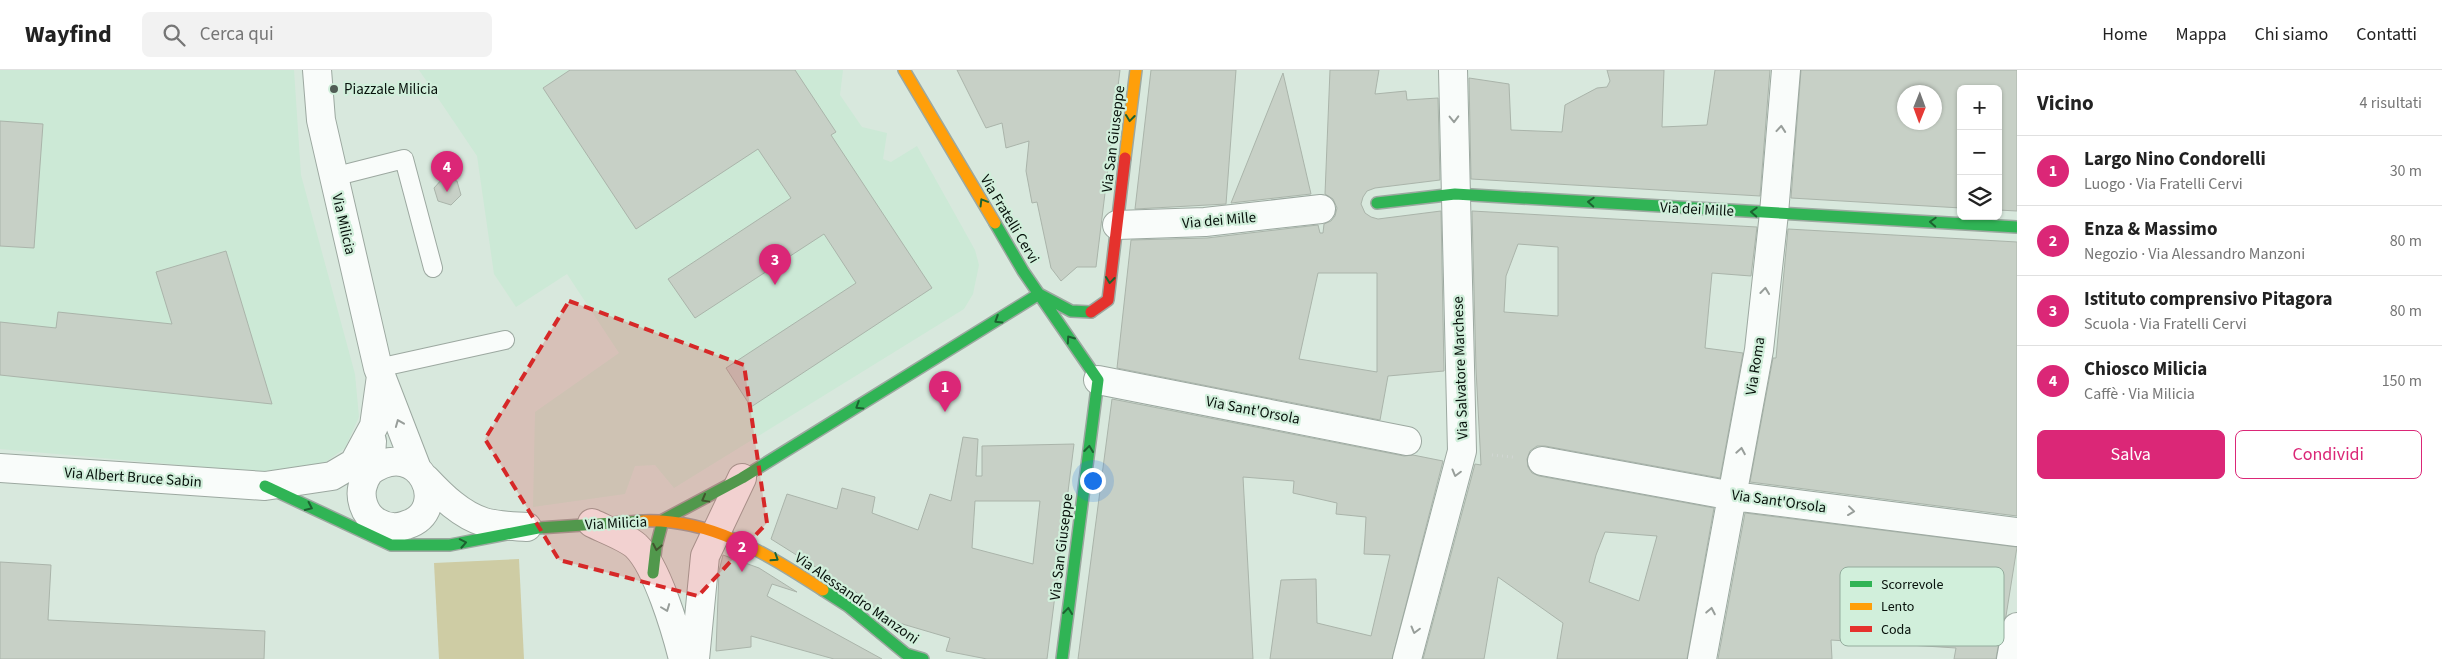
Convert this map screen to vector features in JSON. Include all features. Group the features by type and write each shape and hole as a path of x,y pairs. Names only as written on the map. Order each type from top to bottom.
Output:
{"street":[{"name":"Via Milicia","path":"317,70 320,120 380,372"},
{"name":"Via Fratelli Cervi","path":"904,70 1039,294 1098,380"},
{"name":"Via San Giuseppe","path":"1039,294 1071,312 1091,312 1108,300 1136,70"},
{"name":"Via Salvatore Marchese","path":"1407,659 1462,451 1453,70"},
{"name":"Via Roma","path":"1702,659 1759,350 1774,213 1786,70"},
{"name":"Via dei Mille","path":"1376,203 1455,194 2017,227"},
{"name":"Via dei Mille","path":"1117,225 1205,222 1321,209"},
{"path":"653,573 656,547 663,520 742,478 1039,294"},
{"path":"265,486 387,532 411,524 421,516 428,505 429,492 388,467 374,426 380,372"},
{"path":"380,372 388,467"},
{"name":"Via San Giuseppe","path":"1062,659 1098,380"},
{"name":"Via Sant'Orsola","path":"1098,380 1407,441"},
{"name":"Via Sant'Orsola","path":"1542,461 1733,496 2017,532"},
{"path":"388,467 484,522 538,528"},
{"path":"387,532 365,510 361,497 363,484 388,467"},
{"name":"Via Albert Bruce Sabin","path":"0,468 265,486 388,467"},
{"path":"695,659 705,556 742,478"},
{"name":"Via Milicia","path":"387,532 450,545 538,528 592,523 663,520"},
{"name":"Via Alessandro Manzoni","path":"663,520 717,531 767,554 848,606 906,654 923,659"},
{"path":"592,523 636,546 653,573 677,636 683,659"},
{"path":"2011,659 2017,627"}],"lane":[{"path":"333,177 404,159 433,268"},
{"path":"380,372 505,340"}],"highlighted area":[{"path":"569,301 744,365 767,523 698,596 559,560 485,439"}],"shaded area":[{"path":"0,70 294,70 301,175 355,374 359,417 345,448 323,464 270,473 0,449"},
{"path":"419,70 843,70 840,95 862,127 887,133 883,159 891,162 917,146 975,250 979,265 973,294 964,309 674,488 655,465 635,466 625,494 533,507 535,412 619,353 567,274 516,307 494,274 477,156"},
{"path":"519,559 524,659 439,659 434,563"}],"building":[{"path":"570,70 795,70 836,132 831,135 932,288 751,407 726,368 856,283 824,234 695,318 668,279 791,198 758,149 636,229 543,88"},
{"path":"957,70 1120,70 1096,267 1077,267 1061,281 1051,268 1037,202 1032,203 1026,171 1029,141 1006,148 1002,123 986,128"},
{"path":"1151,70 1236,70 1226,204 1135,209"},
{"path":"1330,70 1379,70 1375,94 1406,91 1407,100 1438,98 1440,180 1375,188 1367,191 1361,204 1365,213 1378,219 1441,211 1444,371 1388,376 1380,420 1117,368 1131,240 1207,238 1318,225 1320,233 1323,233 1324,224 1331,221 1335,216 1337,208 1333,199 1325,194","holes":["1318,273 1377,273 1377,372 1299,359"]},
{"path":"1607,70 1664,70 1662,127 1707,125 1715,70 1770,70 1760,196 1471,179 1469,78 1509,84 1511,130 1562,132 1565,105 1597,88 1607,87 1610,81"},
{"path":"1801,70 2017,70 2017,211 2002,210 2002,85 1957,85 1957,208 1791,198"},
{"path":"1283,73 1311,194 1231,203"},
{"path":"0,121 43,124 34,248 0,246"},
{"path":"443,178 457,181 461,195 451,205 438,201 434,188"},
{"path":"1472,211 1757,227 1751,276 1712,273 1705,348 1743,353 1720,478 1545,446 1537,446 1530,451 1527,459 1528,467 1532,473 1539,476 1714,508 1687,659 1557,659 1563,623 1498,577 1484,659 1423,659 1475,464 1481,465 1476,369","holes":["1518,244 1558,247 1558,316 1504,312 1506,276","1605,532 1657,536 1639,601 1589,582 1596,555"]},
{"path":"1788,229 2017,242 2017,516 1750,482 1773,358 1776,358"},
{"path":"226,251 272,404 0,375 0,322 56,328 58,312 172,324 156,272"},
{"path":"1112,399 1404,456 1413,455 1443,461 1392,659 1270,659 1281,580 1316,579 1317,623 1371,636 1390,555 1364,554 1366,517 1336,514 1337,503 1293,493 1294,481 1243,477 1253,659 1078,659"},
{"path":"963,437 978,439 976,476 982,476 982,446 1074,444 1047,659 987,659 946,651 950,638 889,620 857,593 771,539 787,494 837,509 842,488 875,497 872,513 918,530 930,494 951,501","holes":["975,501 1040,501 1033,564 972,548"]},
{"path":"1745,513 2017,547 2004,620 2004,567 1840,567 1840,641 1831,640 1832,659 1718,659"},
{"path":"723,555 759,568 797,592 772,584 767,596 882,659 834,659 751,636 751,647 716,651 719,571"},
{"path":"0,562 51,565 48,620 265,631 264,659 0,659"},
{"path":"1925,646 1998,646 1996,659 1954,659 1956,648"}],"traffic: fast":[{"path":"1377,203 1455,194 2017,227"},
{"path":"995,223 1023,271 1098,380 1062,659"},
{"path":"653,573 656,547 663,520 742,478 1039,294 1071,311 1091,312"},
{"path":"265,486 391,545 450,545 538,528 643,521"},
{"path":"823,590 848,606 906,654 923,659"}],"traffic: slow":[{"path":"904,70 995,223"},
{"path":"1125,158 1136,70"},
{"path":"643,521 668,522 716,532 760,552 823,590"}],"traffic: jam":[{"path":"1091,312 1108,300 1125,158"}],"place":[{"name":"Piazzale Milicia","path":"334,89"},
{"name":"Chiosco Milicia","path":"447,192"},
{"name":"Istituto comprensivo Pitagora","path":"775,285"},
{"name":"Largo Nino Condorelli","path":"945,412"},
{"name":"Enza & Massimo","path":"742,572"}]}
